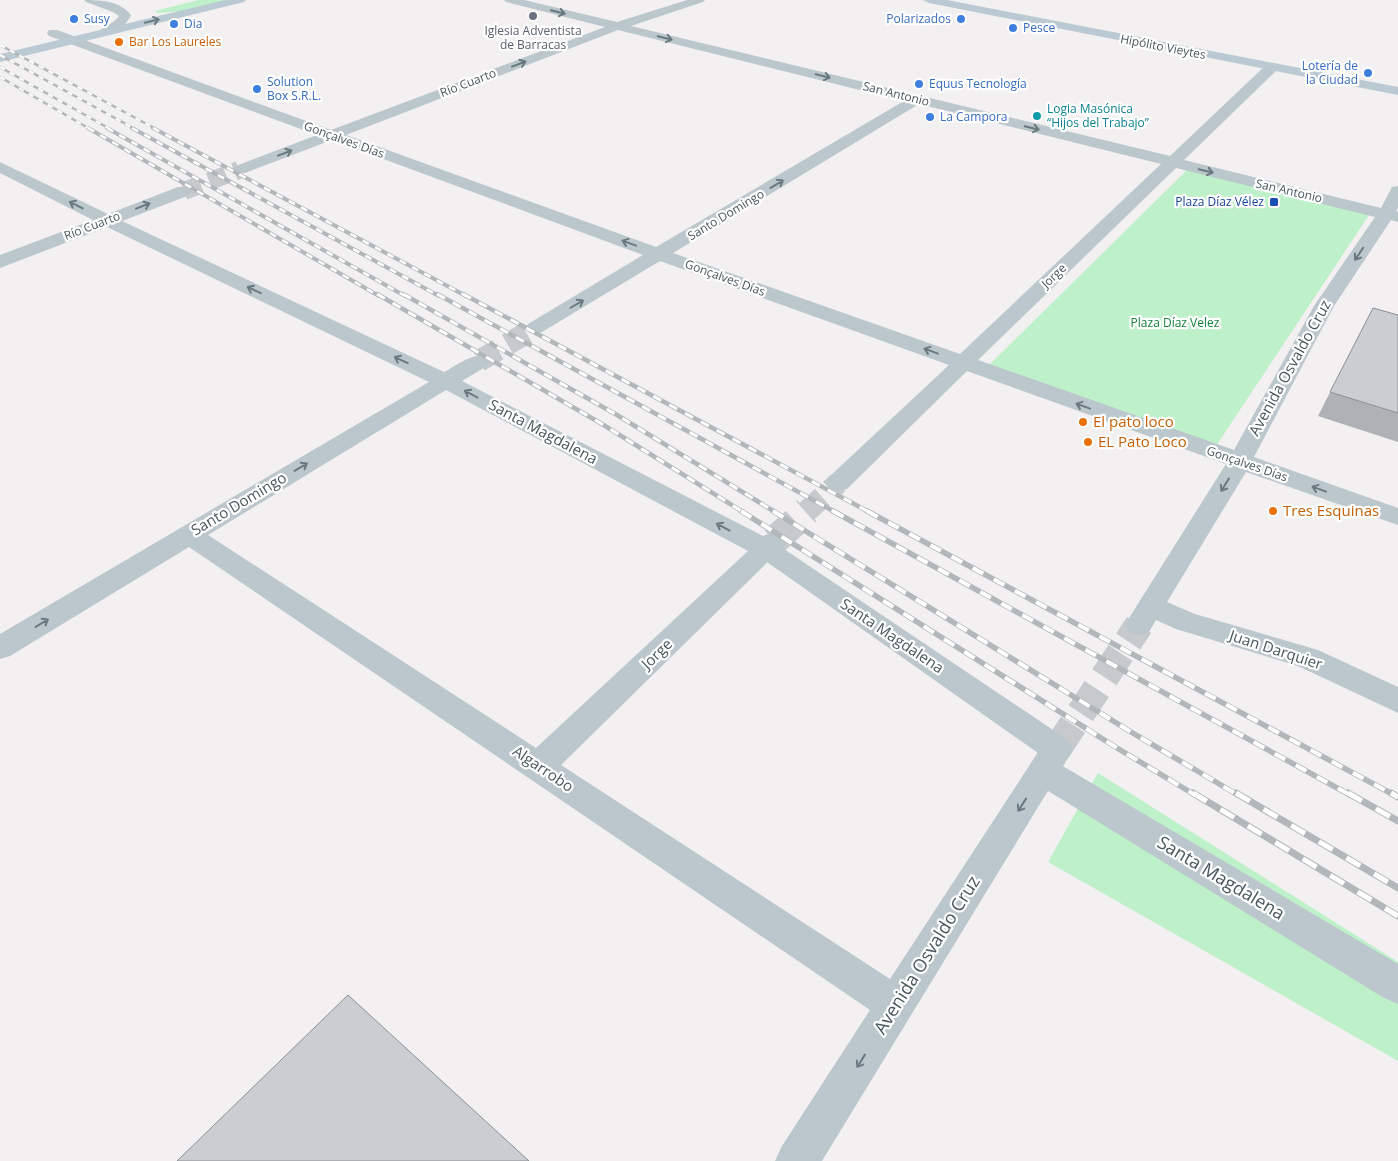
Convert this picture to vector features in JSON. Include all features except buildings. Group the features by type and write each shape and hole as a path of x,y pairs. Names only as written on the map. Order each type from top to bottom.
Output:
{"main road":[{"path":"0,46 240,0"},
{"name":"Hipólito Vieytes","path":"929,0 1271,68 1398,91"},
{"path":"0,58 68,33"}],"street":[{"path":"90,0 129,14 119,24 101,27"},
{"name":"San Antonio","path":"510,0 1172,163 1392,215"},
{"name":"Río Cuarto","path":"239,170 618,26 699,0"},
{"name":"Gonçalves Días","path":"68,33 331,135 660,255 1398,518"},
{"name":"Jorge","path":"838,483 1271,68"},
{"name":"Santo Domingo","path":"535,328 660,255 917,99"},
{"name":"Santa Magdalena","path":"0,167 106,220 445,381 770,546 1050,760 1398,985"},
{"name":"Río Cuarto","path":"0,262 184,191"},
{"name":"Avenida Osvaldo Cruz","path":"1145,616 1240,461 1324,306 1392,215 1398,191"},
{"name":"Santo Domingo","path":"0,648 479,361"},
{"name":"Algarrobo","path":"188,534 896,1005"},
{"name":"Jorge","path":"539,766 770,546"},
{"name":"Juan Darquier","path":"1145,616 1186,622 1308,658 1398,701"},
{"name":"Avenida Osvaldo Cruz","path":"797,1161 1050,760"}],"green space":[{"path":"198,0 229,0 185,11 157,13 155,11"},
{"name":"Plaza Díaz Velez","path":"1189,168 1371,212 1216,446 989,365"},
{"path":"1098,773 1398,962 1398,1061 1048,862"}],"tunnel":[{"path":"184,191 239,170"},
{"path":"479,361 535,328"},
{"path":"806,512 838,483"},
{"path":"774,541 807,511"},
{"path":"1057,749 1139,625"}],"railway":[{"path":"0,45 156,129"},
{"path":"0,55 135,129"},
{"path":"0,67 110,129"},
{"path":"0,77 90,129"},
{"path":"88,128 379,296"},
{"path":"107,128 405,296"},
{"path":"132,128 439,296"},
{"path":"153,128 466,296"},
{"path":"377,294 602,424 743,512"},
{"path":"403,294 617,415 775,512"},
{"path":"437,294 835,512"},
{"path":"463,294 869,512"},
{"path":"741,511 1117,748 1195,795"},
{"path":"773,511 1131,732 1238,795"},
{"path":"833,511 1350,795"},
{"path":"867,511 1394,795"},
{"path":"1193,793 1398,916"},
{"path":"1236,793 1398,888"},
{"path":"1348,793 1398,821"},
{"path":"1391,793 1398,797"}],"place":[{"name":"Iglesia Adventista de Barracas","path":"533,16"},
{"name":"Susy","path":"74,19"},
{"name":"Polarizados","path":"961,19"},
{"name":"Dia","path":"174,24"},
{"name":"Pesce","path":"1013,28"},
{"name":"Bar Los Laureles","path":"119,42"},
{"name":"Lotería de la Ciudad","path":"1368,73"},
{"name":"Equus Tecnología","path":"919,84"},
{"name":"Solution Box S.R.L.","path":"257,89"},
{"name":"Logia Masónica “Hijos del Trabajo”","path":"1037,116"},
{"name":"La Campora","path":"930,117"},
{"name":"Plaza Díaz Vélez","path":"1274,202"},
{"name":"El pato loco","path":"1083,422"},
{"name":"EL Pato Loco","path":"1088,442"},
{"name":"Tres Esquinas","path":"1273,511"}]}
